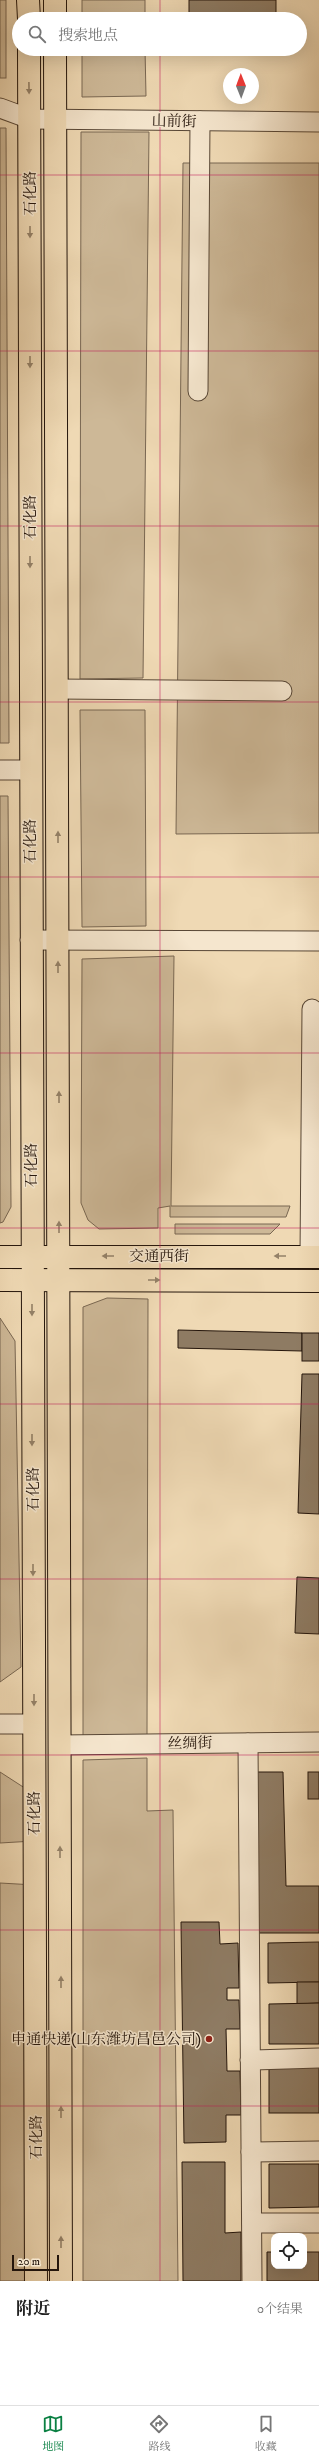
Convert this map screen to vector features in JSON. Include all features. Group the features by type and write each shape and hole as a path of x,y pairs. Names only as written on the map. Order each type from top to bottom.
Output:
{"main road":[{"path":"28,0 29,12"},
{"path":"54,0 55,12"},
{"name":"石化路","path":"29,56 30,940 36,2281"},
{"name":"石化路","path":"55,56 61,2281"},
{"name":"交通西街","path":"0,1256 314,1256"},
{"name":"交通西街","path":"0,1280 319,1281"}],"street":[{"name":"山前街","path":"0,108 30,119 319,122"},
{"path":"198,391 200,121"},
{"path":"57,689 282,692"},
{"path":"0,770 30,770"},
{"path":"30,940 319,941"},
{"path":"312,1009 314,1256"},
{"path":"0,1724 34,1724"},
{"name":"丝绸街","path":"60,1744 319,1742"},
{"path":"248,1743 252,2281"},
{"path":"250,2060 319,2058"},
{"path":"251,2152 319,2151"},
{"path":"252,2224 319,2223"}],"shaded area":[{"path":"0,0 6,0 6,78 0,78"},
{"path":"82,0 145,0 145,12 82,12"},
{"path":"82,56 145,56 146,96 82,97"},
{"path":"0,128 6,128 9,743 0,743"},
{"path":"81,132 149,132 143,678 80,679"},
{"path":"183,163 319,163 319,833 176,834"},
{"path":"80,710 145,710 146,926 82,927"},
{"path":"0,796 8,796 11,1207 3,1222 0,1223"},
{"path":"174,956 171,1206 290,1206 286,1217 170,1217 170,1206 158,1208 158,1228 99,1229 88,1220 81,1203 82,959"},
{"path":"175,1224 280,1224 270,1234 175,1234"},
{"path":"107,1298 148,1299 147,1736 83,1737 83,1307"},
{"path":"0,1318 15,1341 21,1667 0,1682"},
{"path":"147,1758 147,1811 173,1810 178,2281 83,2281 83,1760"},
{"path":"0,1772 34,1794 34,1841 0,1843"},
{"path":"0,1883 35,1885 27,2281 0,2281"}],"building":[{"path":"189,0 276,0 276,12 189,12"},
{"path":"178,1330 302,1333 302,1351 178,1348"},
{"path":"302,1333 319,1333 319,1361 302,1361"},
{"path":"302,1374 319,1374 319,1514 298,1513"},
{"path":"297,1577 319,1578 319,1634 295,1633"},
{"path":"255,1772 283,1772 286,1886 319,1886 319,1933 257,1933"},
{"path":"308,1772 319,1772 319,1799 308,1799"},
{"path":"181,1922 219,1922 220,1944 238,1943 239,1988 227,1988 227,2000 239,2000 240,2029 226,2029 227,2071 240,2071 241,2115 226,2115 226,2142 184,2143"},
{"path":"319,1942 319,1982 268,1983 268,1943"},
{"path":"297,1982 319,1982 319,2003 297,2004"},
{"path":"319,2003 319,2044 269,2044 269,2004"},
{"path":"269,2067 319,2067 319,2113 269,2113"},
{"path":"182,2162 225,2162 225,2233 241,2232 241,2281 183,2281"},
{"path":"269,2164 319,2164 319,2207 269,2208"},
{"path":"267,2252 271,2252 271,2269 307,2269 307,2252 319,2252 319,2281 267,2281"}],"place":[{"name":"申通快递(山东潍坊昌邑公司)","path":"209,2039"}]}
